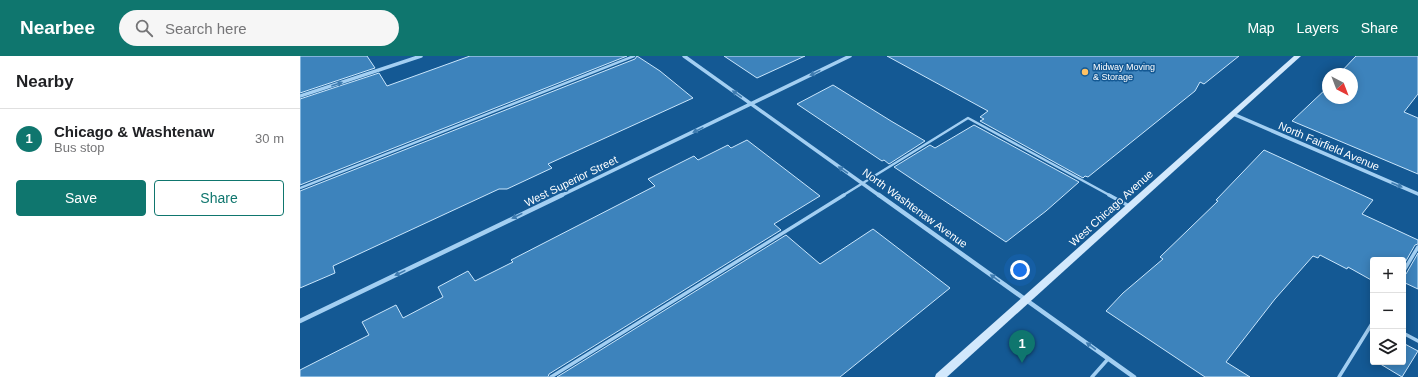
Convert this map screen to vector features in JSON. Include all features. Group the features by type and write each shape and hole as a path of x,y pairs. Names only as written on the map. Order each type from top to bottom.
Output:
{"main road":[{"name":"West Chicago Avenue","path":"940,377 1296,56"}],"street":[{"path":"300,96 421,56"},
{"name":"North Washtenaw Avenue","path":"684,56 1134,377"},
{"name":"West Superior Street","path":"300,321 850,56"},
{"name":"North Fairfield Avenue","path":"1233,114 1418,194"}],"lane":[{"path":"300,188 634,56"},
{"path":"551,377 968,118 1130,207"},
{"path":"1406,267 1418,247"},
{"path":"1339,377 1370,327"},
{"path":"1406,335 1418,341"},
{"path":"1092,377 1108,359"}],"building":[{"path":"300,56 367,56 375,68 300,93"},
{"path":"470,56 627,56 300,185 300,99 379,73 387,86"},
{"path":"637,56 660,71 693,98 548,164 552,168 507,189 499,189 333,266 335,273 300,288 300,191 635,59"},
{"path":"724,56 805,56 757,78"},
{"path":"887,56 1239,56 1204,84 1200,82 1195,91 1088,177 1085,176 1083,178 980,121 984,119 980,117 988,111"},
{"path":"1356,56 1418,56 1418,94 1404,112 1418,118 1418,174 1292,121 1322,93 1322,104 1358,104 1358,68 1345,68"},
{"path":"833,85 925,141 889,164 884,160 882,161 797,104"},
{"path":"974,125 1079,182 1046,211 1006,242 894,167 930,145 935,148"},
{"path":"747,140 820,196 774,224 781,230 549,374 548,377 300,377 300,370 369,335 362,322 396,305 403,318 443,297 438,287 468,271 475,281 513,262 511,260 655,186 648,179 694,156 698,160 728,145 731,148"},
{"path":"1264,150 1373,200 1362,214 1418,240 1418,244 1415,245 1406,261 1406,257 1370,257 1370,279 1348,267 1347,269 1320,255 1318,258 1313,256 1275,299 1226,362 1250,377 1205,377 1106,311 1123,293 1163,259 1160,257 1218,201 1216,200"},
{"path":"873,229 950,288 840,377 557,377 786,235 820,264"},
{"path":"1418,253 1418,289 1406,283 1406,274"},
{"path":"1406,345 1418,351 1402,377 1382,365 1406,365"}],"place":[{"name":"Midway Moving & Storage","path":"1085,72"},
{"name":"Chicago & Washtenaw","path":"1022,363"}]}
